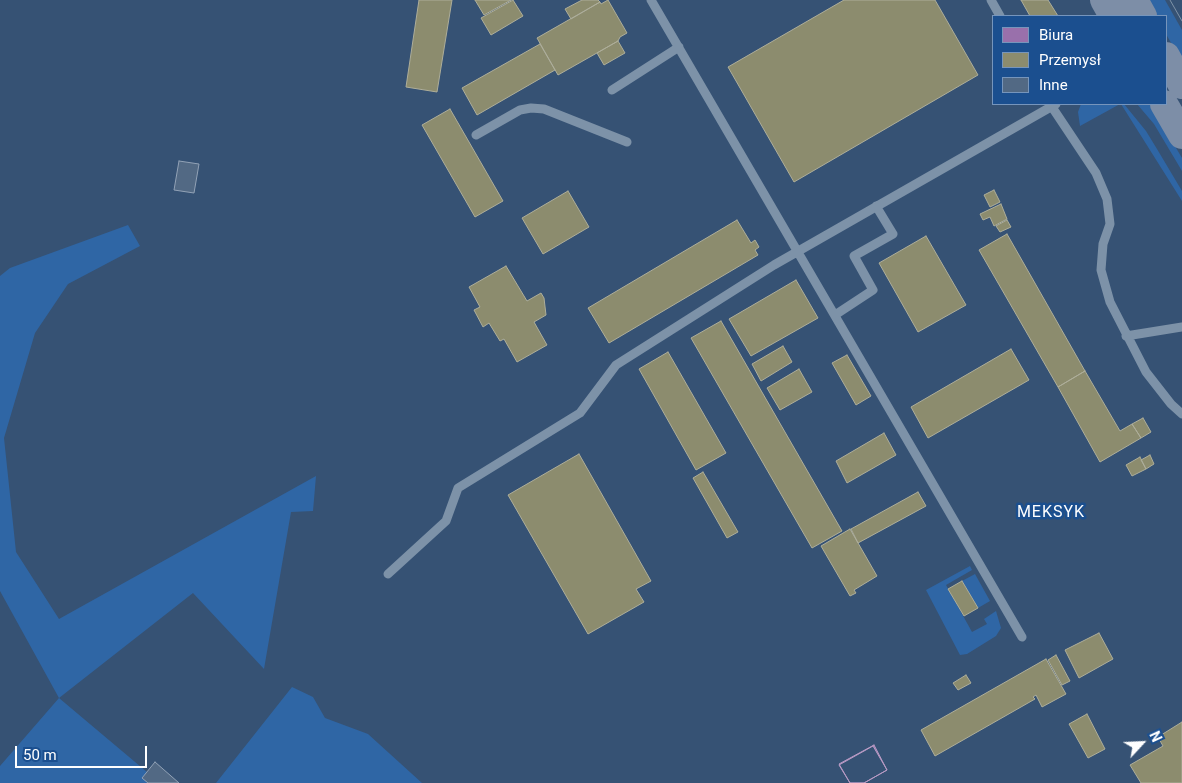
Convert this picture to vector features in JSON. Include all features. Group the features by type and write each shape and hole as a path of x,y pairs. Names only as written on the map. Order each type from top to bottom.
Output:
{"main road":[{"path":"1104,0 1112,15"},
{"path":"1134,0 1142,15"},
{"path":"1167,58 1182,85"},
{"path":"1165,105 1182,135"}],"lane":[{"path":"991,0 999,15"},
{"path":"655,1 679,47 797,252 836,315 1022,637"},
{"path":"612,90 679,47"},
{"path":"388,574 446,521 458,488 580,412 616,365 797,252 1053,105 1096,173 1108,199 1110,224 1103,244 1101,270 1110,302 1146,372 1171,404 1182,414"},
{"path":"476,135 520,110 530,108 544,109 627,142"},
{"path":"836,315 873,290 854,256 893,234 876,206"},
{"path":"1126,336 1182,327"}],"shaded area":[{"path":"1147,0 1165,0 1182,30 1182,62 1167,36 1167,15 1155,15"},
{"path":"1081,105 1118,105 1080,126 1078,112"},
{"path":"1122,105 1125,105 1146,131 1182,191 1182,201"},
{"path":"1138,105 1151,105 1182,158 1182,171 1154,124"},
{"path":"128,225 140,246 68,284 35,333 4,438 16,552 59,619 316,476 313,511 291,512 264,669 193,593 59,698 0,591 0,276 10,268"},
{"path":"970,566 972,570 946,585 972,632 987,624 984,619 996,611 1001,628 996,636 967,654 960,655 926,590"},
{"path":"975,574 990,601 978,608 962,581"},
{"path":"292,687 313,697 325,718 368,734 422,783 216,783"},
{"path":"59,698 160,783 0,783 0,766"}],"building: Biura":[{"path":"874,745 887,770 864,783 850,783 839,764"},
{"path":"873,746 887,770 864,783 850,783 839,765"}],"building: Przemysł":[{"path":"419,0 452,0 437,92 406,87"},
{"path":"475,0 511,0 484,15"},
{"path":"513,0 523,16 491,35 481,18"},
{"path":"582,0 598,0 600,2 571,19 565,9"},
{"path":"608,0 627,33 620,37 618,41 558,75 537,38 600,2 601,4"},
{"path":"844,0 935,0 978,75 794,182 728,67"},
{"path":"1021,0 1048,0 1057,15 1029,15"},
{"path":"618,41 625,53 604,65 597,53"},
{"path":"540,44 555,70 477,115 462,88"},
{"path":"450,109 503,201 475,217 422,125"},
{"path":"994,190 1000,202 990,207 984,195"},
{"path":"568,191 589,227 543,254 522,218"},
{"path":"1001,204 1007,219 994,226 990,217 983,220 980,214"},
{"path":"737,220 751,243 755,240 759,247 755,250 758,255 609,343 588,308"},
{"path":"1007,220 1011,227 1000,232 996,226"},
{"path":"1007,234 1085,371 1058,387 979,250"},
{"path":"926,236 966,305 918,332 879,263"},
{"path":"506,266 527,301 541,293 544,298 546,315 534,322 547,345 517,362 504,339 500,341 489,323 483,327 474,310 480,307 469,287"},
{"path":"796,280 818,318 751,356 729,319"},
{"path":"721,321 842,531 812,548 691,338"},
{"path":"783,346 792,362 761,381 752,364"},
{"path":"1011,349 1029,380 928,438 911,407"},
{"path":"668,352 726,453 696,470 639,369"},
{"path":"847,355 871,396 856,405 832,363"},
{"path":"799,369 812,392 780,410 767,388"},
{"path":"1085,371 1120,431 1132,424 1141,438 1100,462 1058,387"},
{"path":"1143,418 1151,432 1141,438 1132,424"},
{"path":"884,433 896,455 847,483 836,461"},
{"path":"579,454 651,581 636,589 644,602 588,634 508,495"},
{"path":"1150,455 1154,464 1146,469 1141,460"},
{"path":"1140,457 1146,469 1132,476 1126,465"},
{"path":"703,472 738,532 727,538 693,478"},
{"path":"918,492 926,506 858,543 851,529"},
{"path":"850,529 877,576 854,590 856,593 850,596 821,546"},
{"path":"962,581 978,608 964,616 948,589"},
{"path":"1099,633 1113,659 1079,678 1065,650"},
{"path":"1056,655 1070,681 1062,685 1048,660"},
{"path":"1046,659 1066,694 1042,707 1036,695 1033,697 1035,699 935,756 921,730"},
{"path":"966,675 971,683 958,690 953,683"},
{"path":"1087,714 1105,749 1088,758 1069,724"},
{"path":"1182,722 1182,783 1141,783 1130,765 1163,746 1158,737"}],"building: Inne":[{"path":"179,161 199,164 194,193 174,190"},
{"path":"155,762 179,783 148,783 142,778"}],"tram line":[{"path":"1170,0 1182,21"}],"district":[{"name":"MEKSYK","path":"1051,513"}]}
